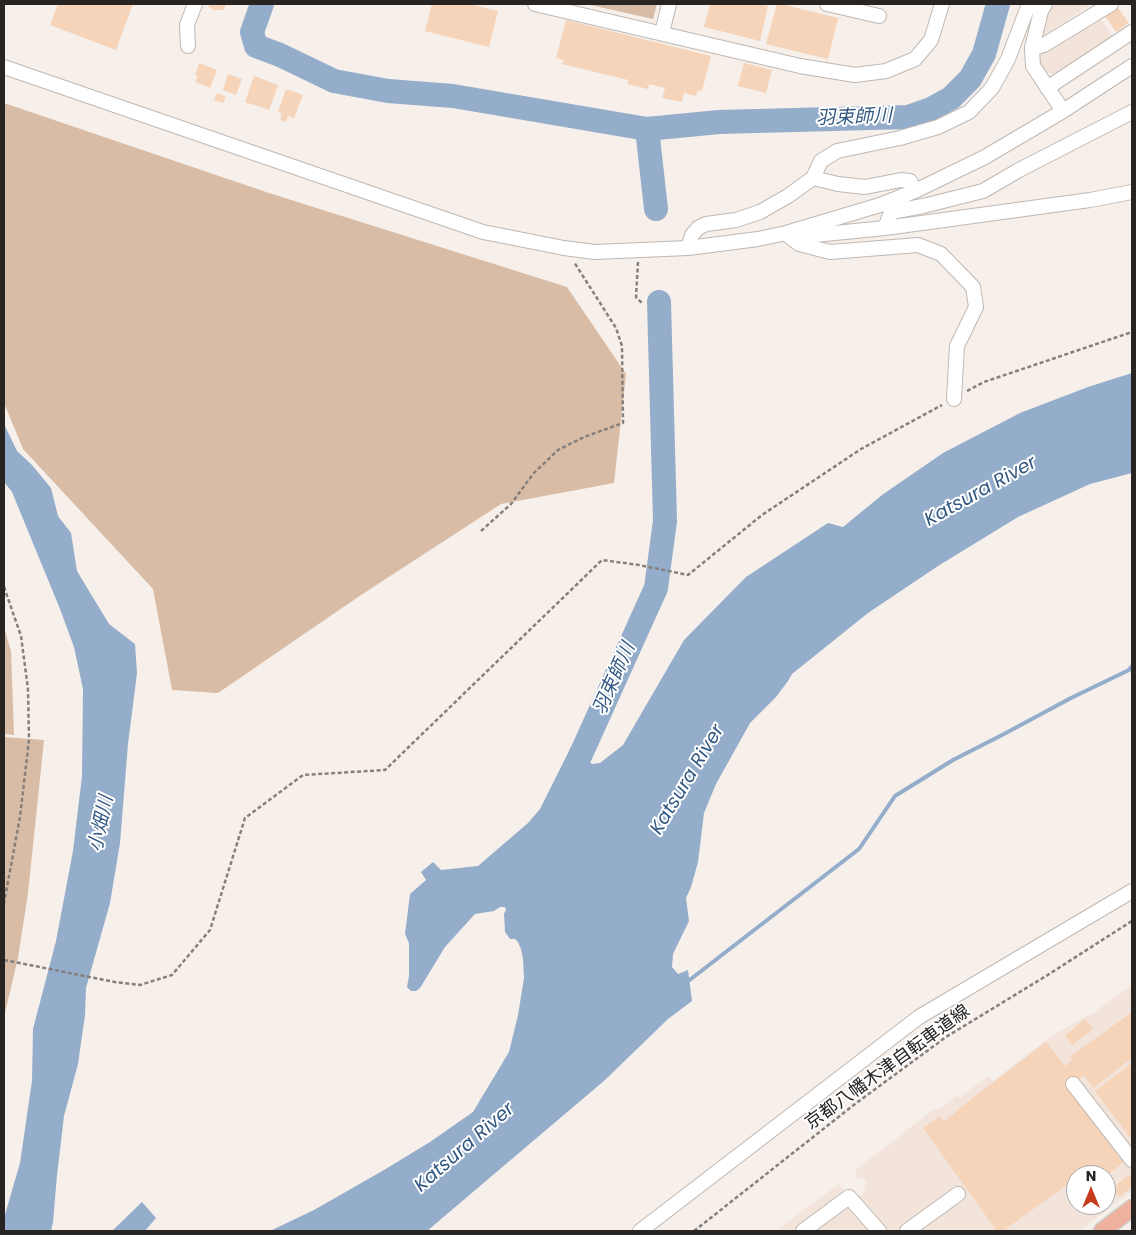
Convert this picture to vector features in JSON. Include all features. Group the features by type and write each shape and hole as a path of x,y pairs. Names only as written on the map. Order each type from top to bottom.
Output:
{"main road":[{"path":"1102,1231 1132,1208"}],"street":[{"path":"188,46 187,25 195,4"},
{"path":"535,4 800,66 855,75 886,71 915,59 931,40 942,4"},
{"path":"662,33 669,4"},
{"path":"827,4 879,16"},
{"path":"688,248 692,236 698,228 706,224 736,220 760,212 788,196 813,178 821,161 837,151 938,128 969,112 992,88 1008,59 1030,4"},
{"path":"1045,4 1041,10 1032,48 1033,66 1063,111"},
{"path":"1032,48 1044,45 1111,4"},
{"path":"1048,88 1132,32"},
{"path":"4,67 483,232 564,248 595,252 688,248 758,239 786,233 872,208 985,157 1063,111 1132,66"},
{"path":"885,228 891,212 983,191 1019,170 1132,112"},
{"path":"813,178 838,184 865,187 901,180 910,181 915,190"},
{"path":"786,233 816,236 885,228 1090,200 1132,192"},
{"path":"786,233 799,244 830,252 918,245 941,254 973,287 976,307 958,346 954,399"},
{"path":"640,1231 919,1017 1132,891"},
{"path":"1073,1084 1132,1160"},
{"path":"907,1231 958,1194"},
{"path":"803,1231 848,1197 879,1231"}],"path":[{"path":"481,531 511,504 533,474 558,450 584,437 623,423 622,346 616,328 596,294 564,248"},
{"path":"638,272 636,297 642,303"},
{"path":"4,960 140,985 172,975 210,930 245,818 303,775 385,770 602,560 688,575 762,515 853,454 984,382 1132,332"},
{"path":"4,587 21,636 28,689 29,740 20,817 4,903"},
{"name":"京都八幡木津自転車道線","path":"694,1231 855,1104 946,1037 1132,921"}],"shaded area":[{"path":"586,4 657,4 653,19"},
{"path":"1051,4 1091,4 1045,35 1039,34"},
{"path":"1099,16 1113,37 1053,74 1045,72 1039,60 1042,51"},
{"path":"4,103 269,193 567,287 626,374 614,483 501,504 361,595 218,693 172,690 153,589 23,449 4,403"},
{"path":"4,627 11,651 14,735 4,734"},
{"path":"4,737 44,740 28,893 18,958 4,1017"},
{"path":"1132,985 1132,1191 1116,1203 1116,1165 1066,1165 1066,1215 1100,1215 1079,1231 775,1231 839,1184 846,1193 863,1196 866,1180 856,1178 856,1170 934,1109 941,1108 957,1096 959,1098 989,1076 993,1081 1053,1035 1093,1013"}],"water":[{"name":"Katsura River","path":"1132,373 1132,473 1090,484 1018,517 938,566 868,613 792,674 776,697 750,723 716,784 704,813 698,862 686,898 689,921 673,954 672,967 678,974 688,970 692,1001 668,1019 605,1080 427,1231 270,1231 314,1210 384,1170 430,1142 473,1112 509,1052 524,978 521,949 518,942 515,939 510,939 505,932 505,907 475,914 445,947 420,988 416,991 411,991 407,987 409,943 405,934 410,894 426,880 421,872 433,862 441,870 478,866 528,823 540,809 571,747 592,764 600,763 623,745 684,640 746,577 828,523 843,527 882,495 943,453 1020,413 1088,387"},
{"name":"小畑川","path":"4,424 17,451 32,465 51,488 58,516 71,533 77,571 109,624 135,644 137,673 128,744 120,843 110,903 86,988 85,1015 78,1064 64,1116 51,1231 4,1231 4,1218 20,1163 32,1081 33,1029 56,941 73,851 82,776 83,689 74,647 60,609 12,492 4,482"},
{"path":"142,1202 156,1218 145,1231 112,1231"}],"building":[{"path":"58,4 133,4 116,50 50,25"},
{"path":"207,4 226,4 224,10 214,10"},
{"path":"432,4 469,4 498,11 489,47 425,31"},
{"path":"710,4 758,4 768,6 760,41 704,27"},
{"path":"777,4 838,18 828,59 766,44"},
{"path":"1115,4 1129,23 1116,32 1103,13"},
{"path":"566,20 711,56 702,91 698,90 696,96 684,93 682,102 662,98 665,88 649,84 648,89 627,84 628,80 562,64 564,60 556,58"},
{"path":"199,63 217,70 210,88 195,82 198,76 195,75"},
{"path":"744,63 772,70 766,93 738,86"},
{"path":"228,74 242,79 236,95 223,90"},
{"path":"254,76 278,85 269,110 245,102"},
{"path":"286,89 303,95 294,118 288,116 286,122 280,120 282,114 278,112"},
{"path":"217,93 226,96 223,103 214,100"},
{"path":"1132,1012 1132,1058 1093,1088 1084,1075 1073,1084 1128,1159 1116,1168 1116,1165 1066,1165 1066,1185 1003,1231 997,1231 923,1128 940,1116 944,1122 1046,1042 1065,1066 1072,1060 1070,1057"},
{"path":"1085,1019 1093,1029 1072,1045 1065,1036"},
{"path":"1132,1063 1132,1140 1095,1091"},
{"path":"1129,1175 1132,1179 1132,1187 1119,1197 1116,1193 1116,1185"}],"waterway":[{"path":"262,4 252,32 256,46 280,55 334,81 388,91 453,96 647,129 719,122 908,117 931,109 951,98 970,79 984,54 998,4"},
{"path":"647,129 656,209"},
{"name":"羽束師川","path":"567,785 656,588 665,521 659,302"},
{"path":"687,982 859,849 895,796 953,760 1129,670 1132,666"}]}
